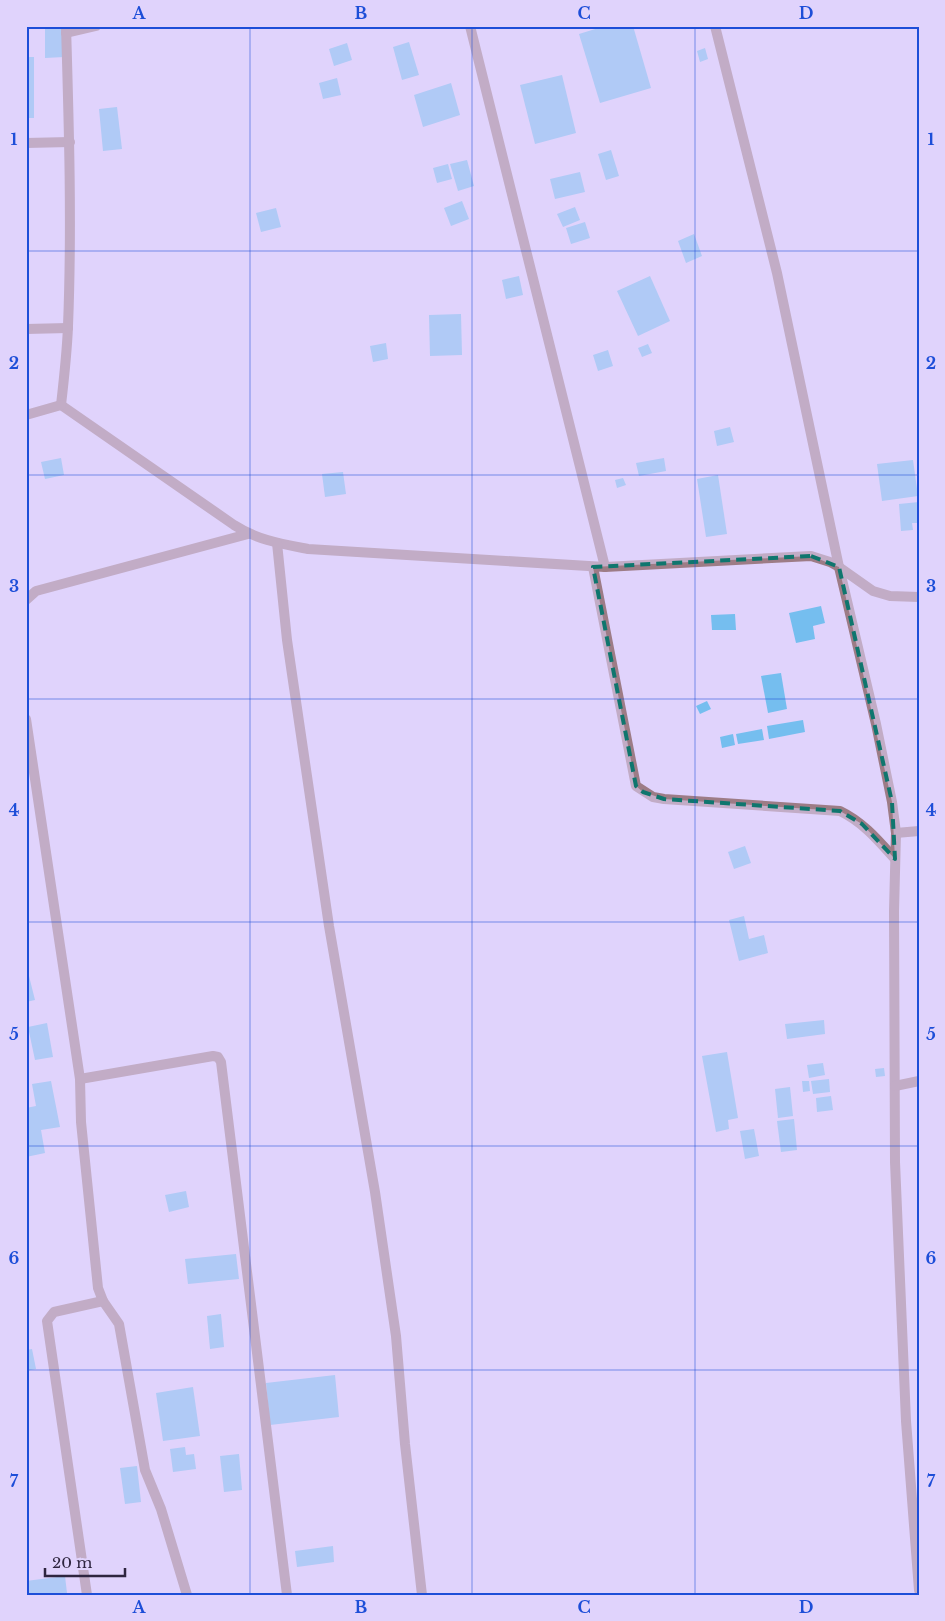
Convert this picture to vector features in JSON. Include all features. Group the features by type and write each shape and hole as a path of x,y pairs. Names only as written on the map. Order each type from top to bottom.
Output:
{"street":[{"path":"61,405 68,328 70,142 66,29 96,26"},
{"path":"470,26 605,568"},
{"path":"715,26 777,273 839,567 876,724 892,802 896,833 895,1162 906,1421 919,1590"},
{"path":"26,143 70,142"},
{"path":"26,329 68,328"},
{"path":"61,405 213,512 248,534 277,543 308,549 605,568 811,556 839,567 872,591 890,596 919,597"},
{"path":"26,415 61,405"},
{"path":"26,600 36,591 248,534"},
{"path":"277,543 287,640 328,916 375,1192 396,1336 405,1444 422,1595"},
{"path":"592,567 636,786 653,797 664,799 840,811 853,817 871,832 895,859"},
{"path":"26,719 80,1079 81,1122 97,1281 100,1294 119,1324 145,1470 161,1509 186,1595"},
{"path":"896,833 919,831"},
{"path":"80,1079 213,1056 221,1062 287,1595"},
{"path":"895,1086 919,1081"},
{"path":"88,1595 47,1321 54,1312 104,1300"}],"highlighted area":[{"path":"811,556 839,567 892,802 895,859 862,824 840,811 664,799 643,792 636,786 593,567"}],"building":[{"path":"45,26 63,26 64,57 45,58"},
{"path":"605,26 633,26 651,88 600,103 579,34"},
{"path":"409,42 419,75 402,80 393,47"},
{"path":"347,43 352,60 334,66 329,49"},
{"path":"705,48 708,59 700,62 697,51"},
{"path":"26,57 34,57 34,118 26,118"},
{"path":"562,75 576,133 535,144 520,85"},
{"path":"337,78 341,95 323,99 319,83"},
{"path":"451,83 460,115 423,127 414,95"},
{"path":"117,107 122,149 103,151 99,109"},
{"path":"611,150 619,176 606,180 598,154"},
{"path":"467,160 474,186 458,191 450,164"},
{"path":"448,164 452,179 437,183 433,168"},
{"path":"580,172 585,192 555,199 550,179"},
{"path":"462,201 469,219 451,226 444,208"},
{"path":"575,207 580,220 563,227 557,214"},
{"path":"276,208 281,227 261,232 256,213"},
{"path":"585,222 590,238 571,244 566,228"},
{"path":"694,234 702,256 686,263 678,241"},
{"path":"519,276 523,295 506,299 502,280"},
{"path":"650,276 670,321 638,336 617,291"},
{"path":"461,314 462,355 430,356 429,315"},
{"path":"386,343 388,359 373,362 370,346"},
{"path":"648,344 652,353 642,357 638,348"},
{"path":"608,350 613,366 598,371 593,355"},
{"path":"730,427 734,442 717,446 714,431"},
{"path":"61,458 64,475 45,479 41,462"},
{"path":"664,458 666,471 639,476 636,463"},
{"path":"913,460 918,496 882,501 877,464"},
{"path":"343,472 346,494 325,497 322,474"},
{"path":"718,475 727,534 706,537 697,479"},
{"path":"623,478 626,485 617,488 615,480"},
{"path":"919,502 919,523 912,523 913,530 901,531 899,504"},
{"path":"821,606 825,623 813,626 815,639 796,643 789,613"},
{"path":"735,614 736,630 712,630 711,615"},
{"path":"781,673 787,709 768,713 761,676"},
{"path":"707,701 711,709 700,714 696,706"},
{"path":"803,720 805,732 769,739 767,726"},
{"path":"762,729 764,740 738,744 736,734"},
{"path":"733,734 735,745 722,748 720,737"},
{"path":"745,846 751,863 734,869 728,852"},
{"path":"744,916 749,939 764,935 768,953 739,961 729,920"},
{"path":"26,964 35,1000 26,1002"},
{"path":"824,1020 825,1034 787,1039 785,1024"},
{"path":"47,1023 53,1057 35,1060 28,1027"},
{"path":"727,1052 738,1118 728,1120 729,1129 716,1132 702,1056"},
{"path":"823,1063 825,1075 809,1078 807,1065"},
{"path":"884,1068 885,1076 876,1077 875,1069"},
{"path":"829,1079 830,1092 813,1094 811,1081"},
{"path":"51,1081 60,1127 41,1130 45,1153 26,1157 26,1108 36,1106 32,1084"},
{"path":"802,1081 809,1081 810,1091 803,1092"},
{"path":"790,1087 793,1116 778,1118 775,1089"},
{"path":"831,1096 833,1110 817,1112 816,1098"},
{"path":"794,1119 797,1150 781,1152 777,1121"},
{"path":"754,1129 759,1156 745,1159 740,1131"},
{"path":"186,1191 189,1207 169,1212 165,1195"},
{"path":"236,1254 239,1279 188,1284 185,1259"},
{"path":"221,1314 224,1347 210,1349 207,1316"},
{"path":"32,1349 36,1369 26,1371 26,1350"},
{"path":"335,1375 339,1417 270,1425 266,1383"},
{"path":"193,1387 200,1436 163,1441 156,1393"},
{"path":"185,1447 186,1455 194,1454 196,1469 173,1472 170,1449"},
{"path":"239,1454 242,1490 224,1492 220,1456"},
{"path":"137,1466 141,1502 125,1504 120,1468"},
{"path":"333,1546 334,1562 297,1567 295,1551"},
{"path":"65,1576 67,1593 28,1595 26,1581"}]}
